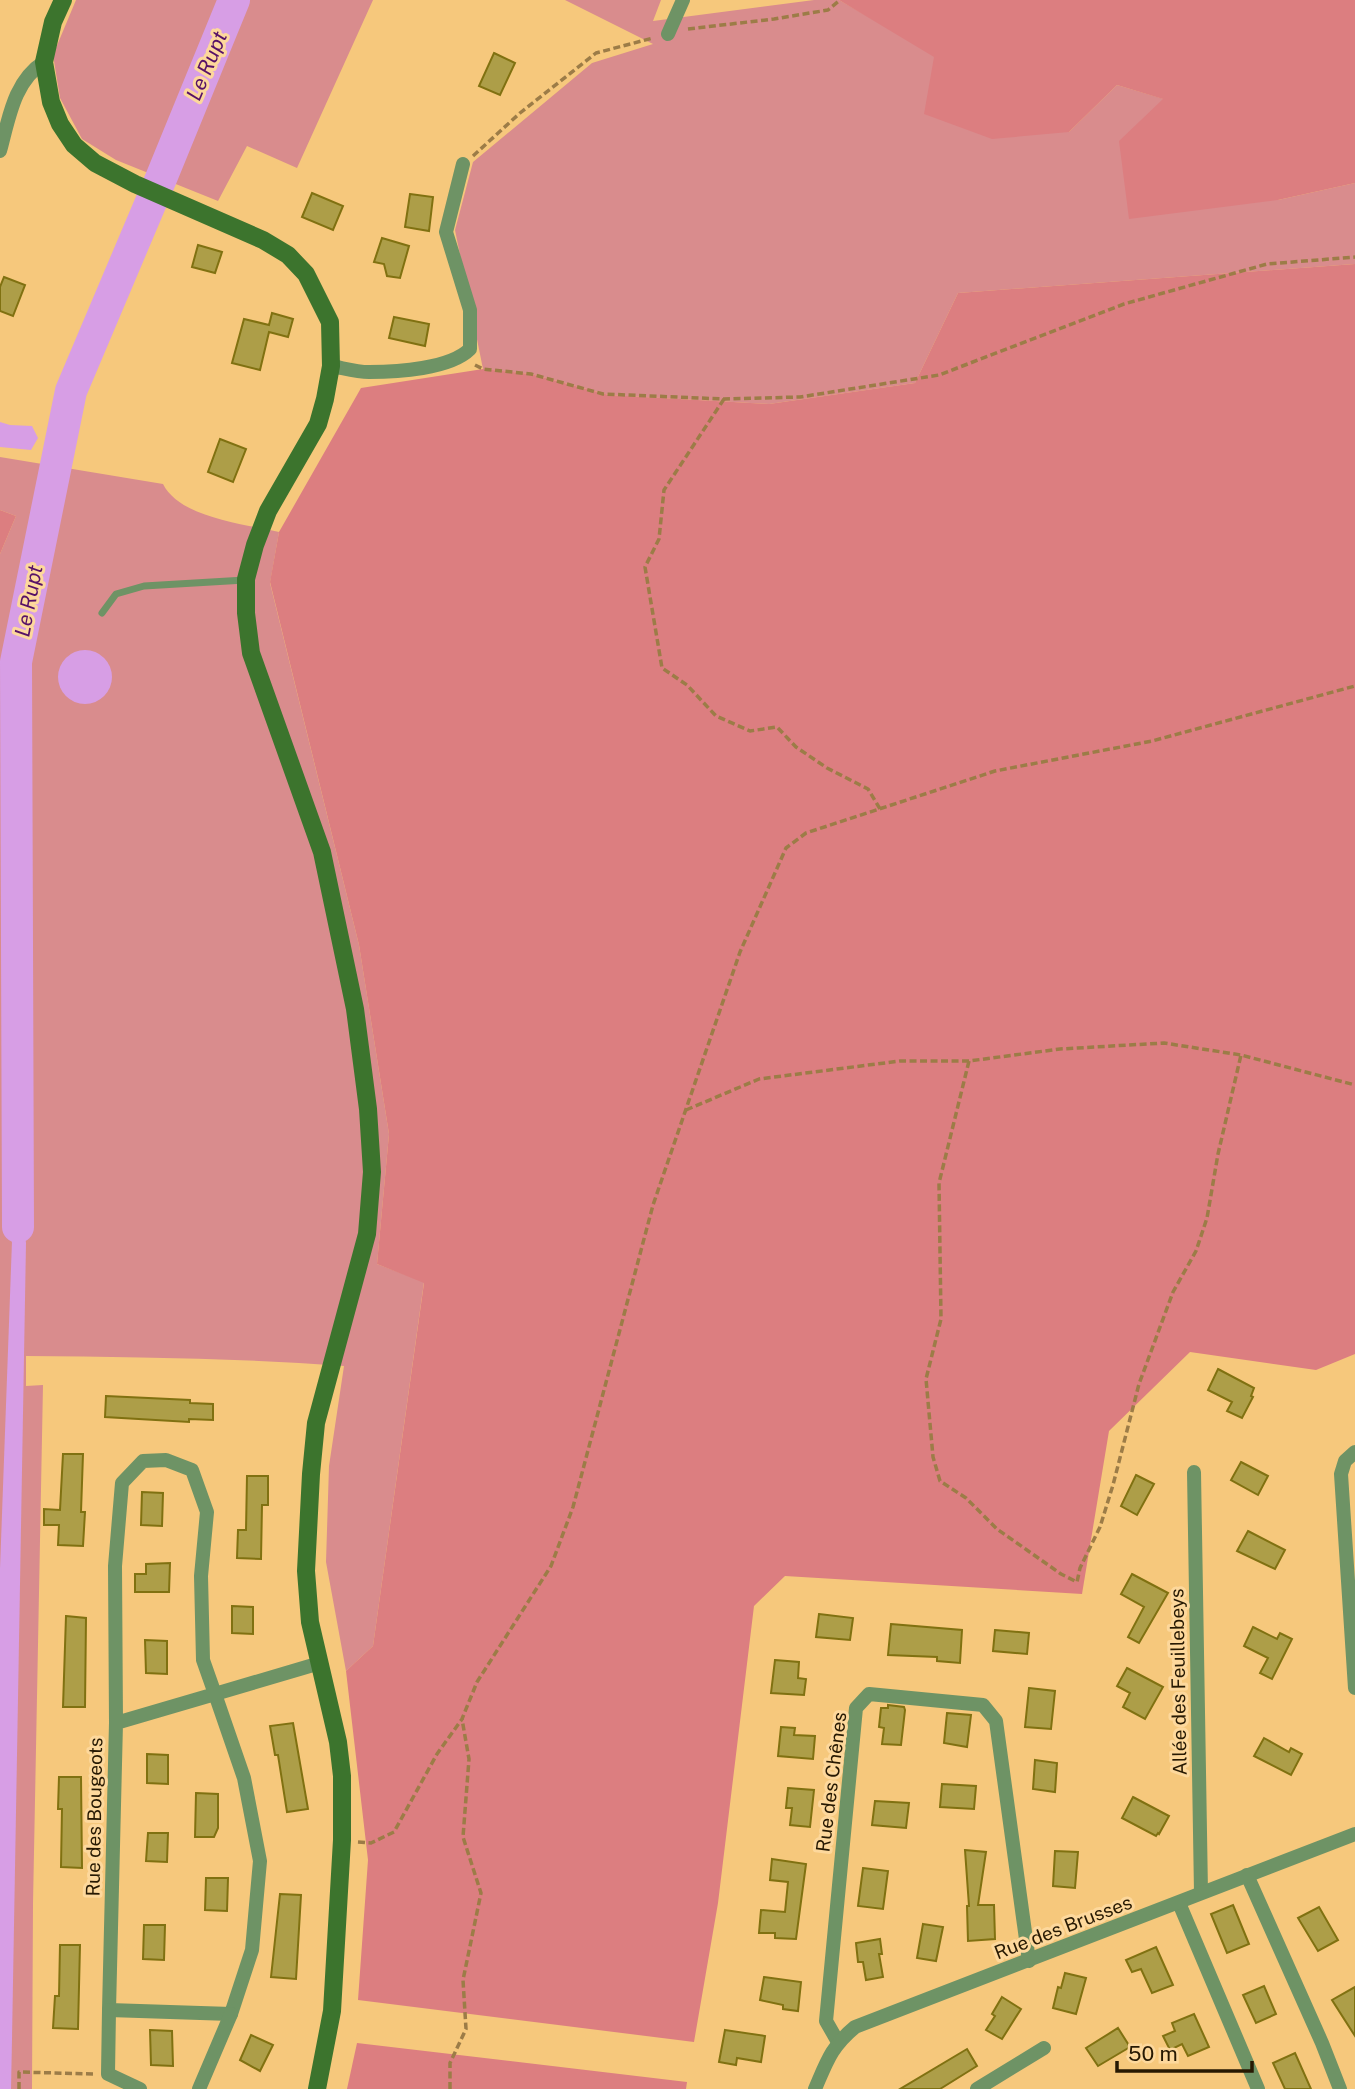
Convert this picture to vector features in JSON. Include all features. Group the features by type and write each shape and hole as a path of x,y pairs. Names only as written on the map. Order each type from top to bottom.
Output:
{"main road":[{"path":"63,0 53,22 44,62 51,103 60,124 74,145 94,163 135,184 263,240 288,255 306,274 320,297 330,322 331,366 326,399 318,424 268,511 246,579 251,653 321,852 355,1009 368,1109 372,1172 367,1234 316,1423 311,1474 306,1571 310,1622 338,1742 342,1776 342,1840 332,2011 317,2089"}],"street":[{"path":"668,34 683,0"},
{"path":"0,151 12,105 23,81 32,70 44,62"},
{"path":"331,366 368,372 438,366 461,357 470,349 470,310 446,232 463,164"},
{"path":"1355,1452 1345,1461 1341,1474 1350,1495 1355,1688"},
{"name":"Rue des Bougeots","path":"108,2074 116,1723 115,1566 122,1483 143,1461 166,1460 192,1470 207,1512 201,1576 202,1660 244,1778 260,1861 252,1950 231,2014 199,2089"},
{"name":"Allée des Feuillebeys","path":"1194,1472 1201,1892"},
{"path":"116,1723 320,1663"},
{"name":"Rue des Chênes","path":"838,2042 826,2021 856,1708 869,1694 983,1705 996,1721 1029,1961"},
{"name":"Rue des Brusses","path":"816,2089 829,2056 838,2042 855,2027 1355,1833"},
{"path":"1247,1875 1340,2089"},
{"path":"1179,1903 1258,2089"},
{"path":"109,2010 231,2014"},
{"path":"977,2089 1044,2048"},
{"path":"108,2074 139,2089"}],"lane":[{"path":"102,613 116,594 144,586 246,579"}],"path":[{"path":"463,164 520,113 596,53 693,27 774,19 828,10 840,0"},
{"path":"461,357 483,369 531,374 603,394 724,399 800,397 939,375 1124,304 1267,264 1355,257"},
{"path":"724,399 664,490 659,540 645,567 662,668 687,685 716,716 750,731 777,727 796,747 868,789 880,809"},
{"path":"342,1840 371,1843 394,1832 437,1754 462,1719 477,1682 551,1566 569,1519 605,1392 653,1205 740,952 786,848 806,833 995,771 1152,741 1355,686"},
{"path":"686,1110 760,1079 900,1061 969,1061 1060,1049 1164,1043 1241,1055 1355,1085"},
{"path":"969,1061 939,1184 941,1319 926,1379 933,1457 940,1481 966,1498 996,1529 1077,1583 1080,1568 1100,1527 1139,1384 1173,1292 1196,1251 1207,1218 1218,1154 1241,1055"},
{"path":"450,2089 450,2063 466,2029 463,1980 481,1893 463,1837 469,1759 462,1719"},
{"path":"19,2089 19,2072 108,2074"}],"shaded area":[{"path":"76,0 373,0 297,168 247,146 218,201 116,160 82,139 60,98 53,55"},
{"path":"565,0 661,0 653,21 814,0 839,0 1069,132 1117,85 1164,99 1278,200 1355,183 1355,264 958,293 915,383 769,404 609,395 531,374 483,369 455,230 473,162 592,63 653,44"},
{"path":"839,0 1355,0 1355,183 1278,200 1129,219 1119,141 1163,99 1117,85 1069,132 992,139 924,114 934,57"},
{"path":"1355,264 1355,1354 1316,1370 1190,1352 1109,1431 1082,1594 785,1576 754,1606 718,1903 694,2042 358,2000 368,1860 346,1671 373,1646 424,1283 377,1264 389,1134 359,945 270,582 279,532 361,388 483,369 531,374 609,395 769,404 915,383 958,293"},
{"path":"0,422 32,426 38,438 31,450 0,447"},
{"path":"0,457 163,484 171,495 198,512 279,532 270,583 359,945 389,1134 377,1264 424,1282 373,1646 346,1671 326,1562 329,1466 344,1366 145,1357 26,1356 26,1386 43,1385 32,2089 0,2089 0,554 16,516 0,510"},
{"path":"0,510 16,516 0,554"},
{"path":"85,650 104,658 112,677 104,696 85,704 66,696 58,677 66,658"},
{"path":"18,1185 26,1243 12,2039 11,2089 0,2089 0,1569 12,1241"},
{"path":"357,2043 687,2082 686,2089 347,2089"}],"building":[{"path":"494,53 515,63 500,95 479,86"},
{"path":"312,193 343,206 333,230 302,217"},
{"path":"410,194 433,197 429,231 405,227"},
{"path":"382,238 409,246 400,278 387,276 384,264 374,262"},
{"path":"198,245 222,252 215,273 192,267"},
{"path":"4,277 25,285 13,316 0,311 0,287"},
{"path":"272,313 293,319 288,337 269,332 260,370 232,363 244,319 269,325"},
{"path":"394,317 429,324 425,346 389,338"},
{"path":"220,439 246,449 233,482 208,472"},
{"path":"1218,1369 1254,1388 1253,1397 1242,1418 1227,1411 1232,1402 1208,1390"},
{"path":"106,1396 190,1400 190,1403 213,1404 213,1420 189,1419 189,1422 105,1417"},
{"path":"63,1454 83,1454 83,1546 58,1545 59,1525 44,1525 44,1509 60,1510"},
{"path":"1241,1462 1268,1476 1258,1495 1231,1480"},
{"path":"1136,1475 1154,1484 1137,1515 1121,1506"},
{"path":"247,1476 268,1476 268,1505 262,1505 261,1559 237,1558 238,1530 246,1530"},
{"path":"142,1492 163,1493 162,1526 141,1525"},
{"path":"1248,1531 1285,1550 1275,1569 1237,1551"},
{"path":"170,1563 169,1592 135,1592 135,1574 146,1574 146,1564"},
{"path":"1132,1574 1168,1593 1139,1643 1128,1637 1144,1607 1121,1594"},
{"path":"232,1606 253,1607 253,1634 232,1633"},
{"path":"819,1614 853,1618 850,1640 816,1637"},
{"path":"66,1616 86,1618 85,1707 63,1707"},
{"path":"891,1624 962,1630 960,1663 937,1661 937,1657 888,1655"},
{"path":"1253,1627 1277,1639 1280,1633 1292,1639 1272,1679 1260,1673 1268,1658 1244,1646"},
{"path":"995,1630 1029,1633 1027,1654 993,1651"},
{"path":"145,1640 167,1641 167,1674 146,1673"},
{"path":"775,1660 799,1662 798,1678 806,1679 804,1695 771,1693"},
{"path":"1127,1668 1163,1687 1145,1719 1123,1707 1130,1693 1117,1686"},
{"path":"1029,1688 1055,1691 1051,1729 1025,1727"},
{"path":"888,1705 904,1707 905,1710 901,1745 882,1744 884,1728 879,1727 881,1708 888,1708"},
{"path":"947,1713 971,1715 967,1747 944,1743"},
{"path":"293,1723 308,1809 287,1812 278,1755 275,1755 270,1726"},
{"path":"781,1727 795,1728 794,1735 815,1736 813,1759 778,1756"},
{"path":"1264,1738 1289,1752 1291,1748 1302,1754 1291,1775 1254,1756"},
{"path":"147,1754 168,1755 168,1784 147,1783"},
{"path":"1035,1760 1057,1763 1055,1792 1033,1789"},
{"path":"59,1777 81,1777 82,1868 61,1867 62,1809 58,1809"},
{"path":"942,1784 976,1786 974,1809 940,1807"},
{"path":"788,1788 814,1790 810,1827 790,1825 792,1808 786,1808"},
{"path":"196,1793 218,1794 218,1828 214,1837 195,1837"},
{"path":"1133,1797 1169,1816 1156,1836 1122,1818"},
{"path":"875,1801 909,1803 906,1828 872,1825"},
{"path":"148,1833 168,1833 167,1862 146,1861"},
{"path":"965,1850 986,1852 978,1905 994,1905 995,1939 968,1941 969,1906"},
{"path":"1055,1851 1078,1852 1075,1888 1053,1886"},
{"path":"772,1859 806,1864 796,1939 775,1938 775,1933 759,1933 761,1910 785,1912 788,1882 770,1880"},
{"path":"863,1868 888,1871 883,1909 858,1906"},
{"path":"206,1878 228,1878 227,1911 205,1910"},
{"path":"280,1894 301,1895 296,1979 271,1977"},
{"path":"1233,1905 1249,1944 1227,1953 1211,1914"},
{"path":"1319,1907 1338,1940 1318,1951 1298,1918"},
{"path":"923,1924 943,1927 936,1961 917,1958"},
{"path":"144,1925 165,1925 164,1960 143,1959"},
{"path":"880,1939 882,1954 879,1954 883,1977 866,1980 863,1962 858,1962 856,1943"},
{"path":"60,1945 80,1945 78,2029 53,2028 55,1996 59,1996"},
{"path":"1156,1947 1173,1985 1152,1993 1141,1969 1132,1972 1126,1960"},
{"path":"1065,1973 1086,1978 1076,2014 1053,2008"},
{"path":"764,1977 801,1982 798,2011 783,2009 783,2005 760,2000"},
{"path":"1264,1986 1276,2014 1256,2023 1243,1995"},
{"path":"1355,1987 1355,2036 1332,2000"},
{"path":"1002,1997 1021,2009 1002,2039 986,2030"},
{"path":"1194,2014 1209,2047 1188,2056 1182,2044 1170,2050 1163,2036 1175,2031 1172,2023"},
{"path":"1118,2028 1130,2047 1098,2066 1086,2048"},
{"path":"150,2030 172,2031 173,2066 151,2065"},
{"path":"725,2030 765,2036 761,2062 737,2058 736,2065 719,2062"},
{"path":"251,2035 273,2045 260,2071 240,2060"},
{"path":"967,2049 977,2066 940,2089 900,2089"},
{"path":"1295,2053 1311,2089 1285,2089 1273,2063"}],"waterway":[{"name":"Le Rupt","path":"18,1227 16,662 71,391 234,0"}]}
